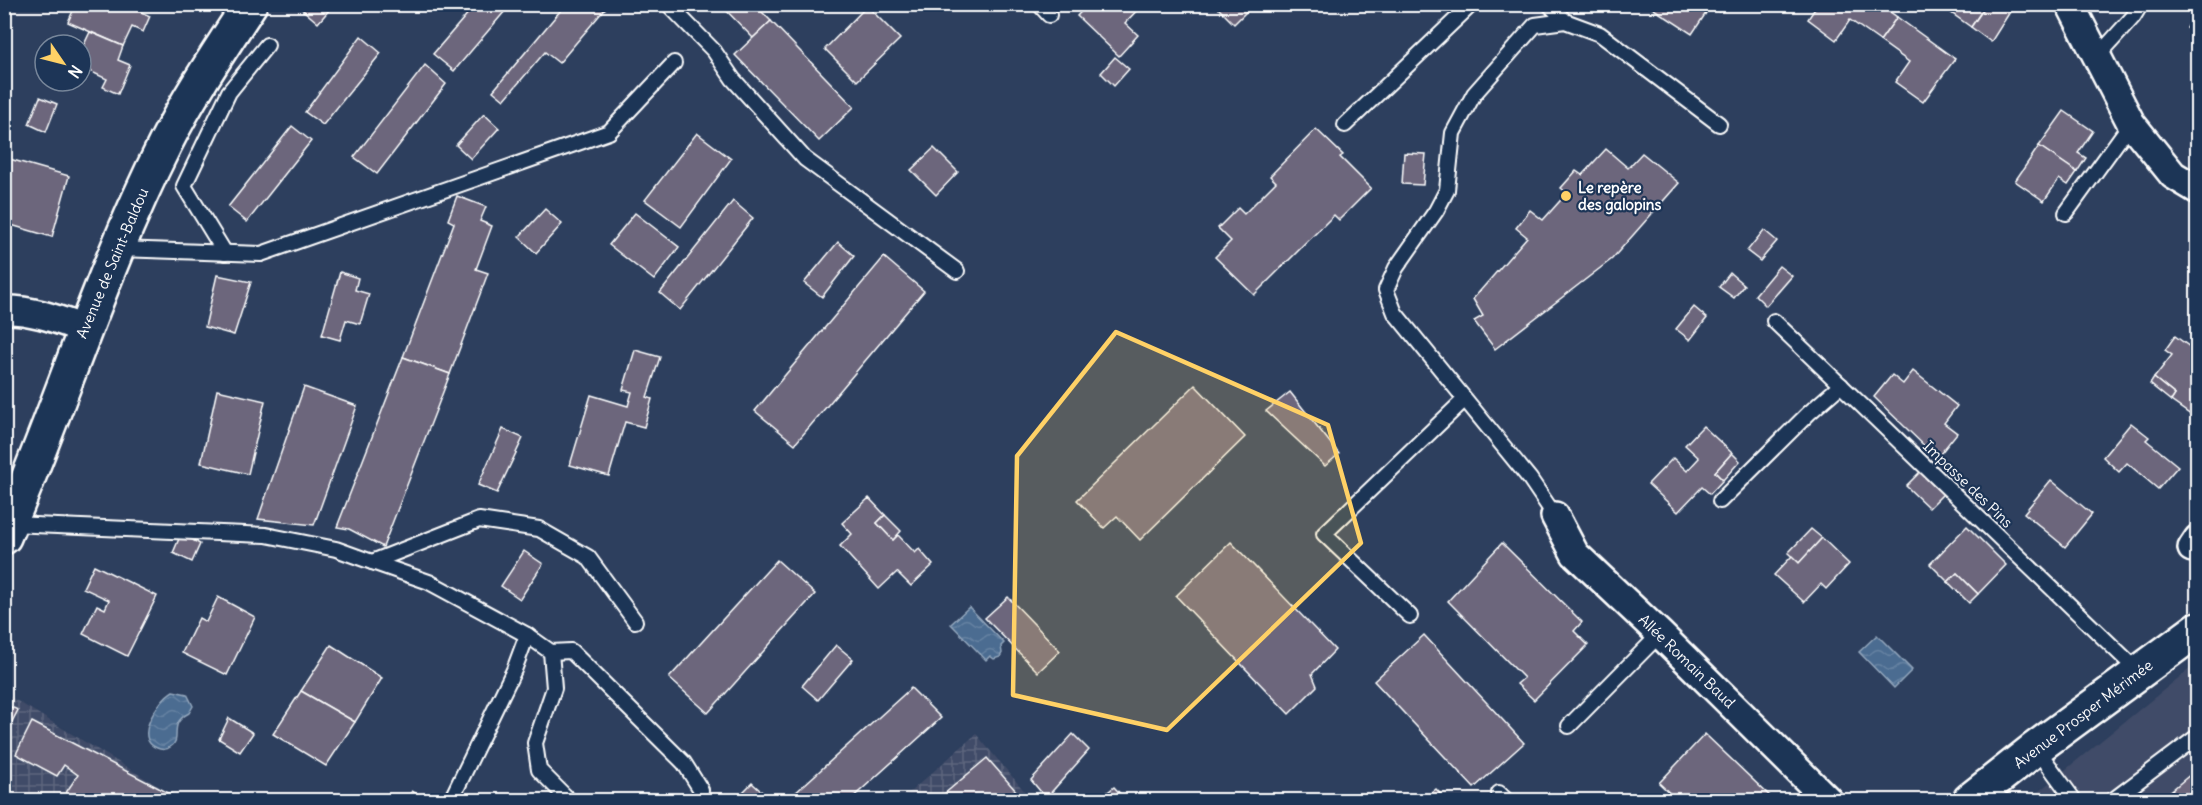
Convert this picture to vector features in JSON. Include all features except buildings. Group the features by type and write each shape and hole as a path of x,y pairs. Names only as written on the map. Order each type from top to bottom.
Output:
{"street":[{"name":"Avenue de Saint-Baldou","path":"7,530 84,329 117,249 166,142 197,86 250,4"},
{"path":"2070,4 2131,123 2173,175 2198,190"},
{"path":"4,310 51,317 84,329"},
{"name":"Allée Romain Baud","path":"1555,516 1575,554 1660,634 1828,801"},
{"name":"Avenue Prosper Mérimée","path":"1970,801 2036,748 2198,628"}],"lane":[{"path":"668,4 714,51 733,79 805,159 957,271"},
{"path":"1039,4 1049,15"},
{"path":"1345,125 1472,4"},
{"path":"1549,4 1565,21 1600,34 1719,124"},
{"path":"2097,57 2142,4"},
{"path":"1555,516 1530,479 1395,313 1386,290 1396,268 1436,211 1447,189 1453,133 1474,94 1535,25 1565,21"},
{"path":"225,253 184,186 229,92 267,45"},
{"path":"117,249 261,254 609,132 674,63"},
{"path":"2066,213 2131,123"},
{"name":"Impasse des Pins","path":"1774,321 2138,671"},
{"path":"1720,501 1809,413 1841,385"},
{"path":"1410,616 1324,534 1464,400"},
{"path":"372,562 479,520 539,529 588,557 635,621"},
{"path":"7,530 266,535 336,549 429,582 527,635 551,652 571,651 684,763 701,790 700,801"},
{"path":"1569,726 1660,634"},
{"path":"451,801 514,670 527,635"},
{"path":"551,652 554,688 535,743 539,770 569,801"},
{"path":"2113,801 2198,736"},
{"path":"2036,748 2074,801"}],"highlighted area":[{"path":"1116,332 1328,425 1361,543 1167,730 1013,695 1017,456"}],"shaded area":[{"path":"2197,663 2197,800 2028,800"},
{"path":"4,693 181,800 5,800"},
{"path":"976,734 1032,800 901,800"}],"water":[{"path":"969,607 1004,643 1001,646 1000,657 994,659 990,656 986,660 951,624"},
{"path":"1877,635 1912,670 1894,688 1859,652"},
{"path":"173,691 187,694 193,706 189,713 178,722 174,744 167,749 160,749 150,743 147,728 155,710"}],"place":[{"name":"Le repère des galopins","path":"1566,196"}]}
